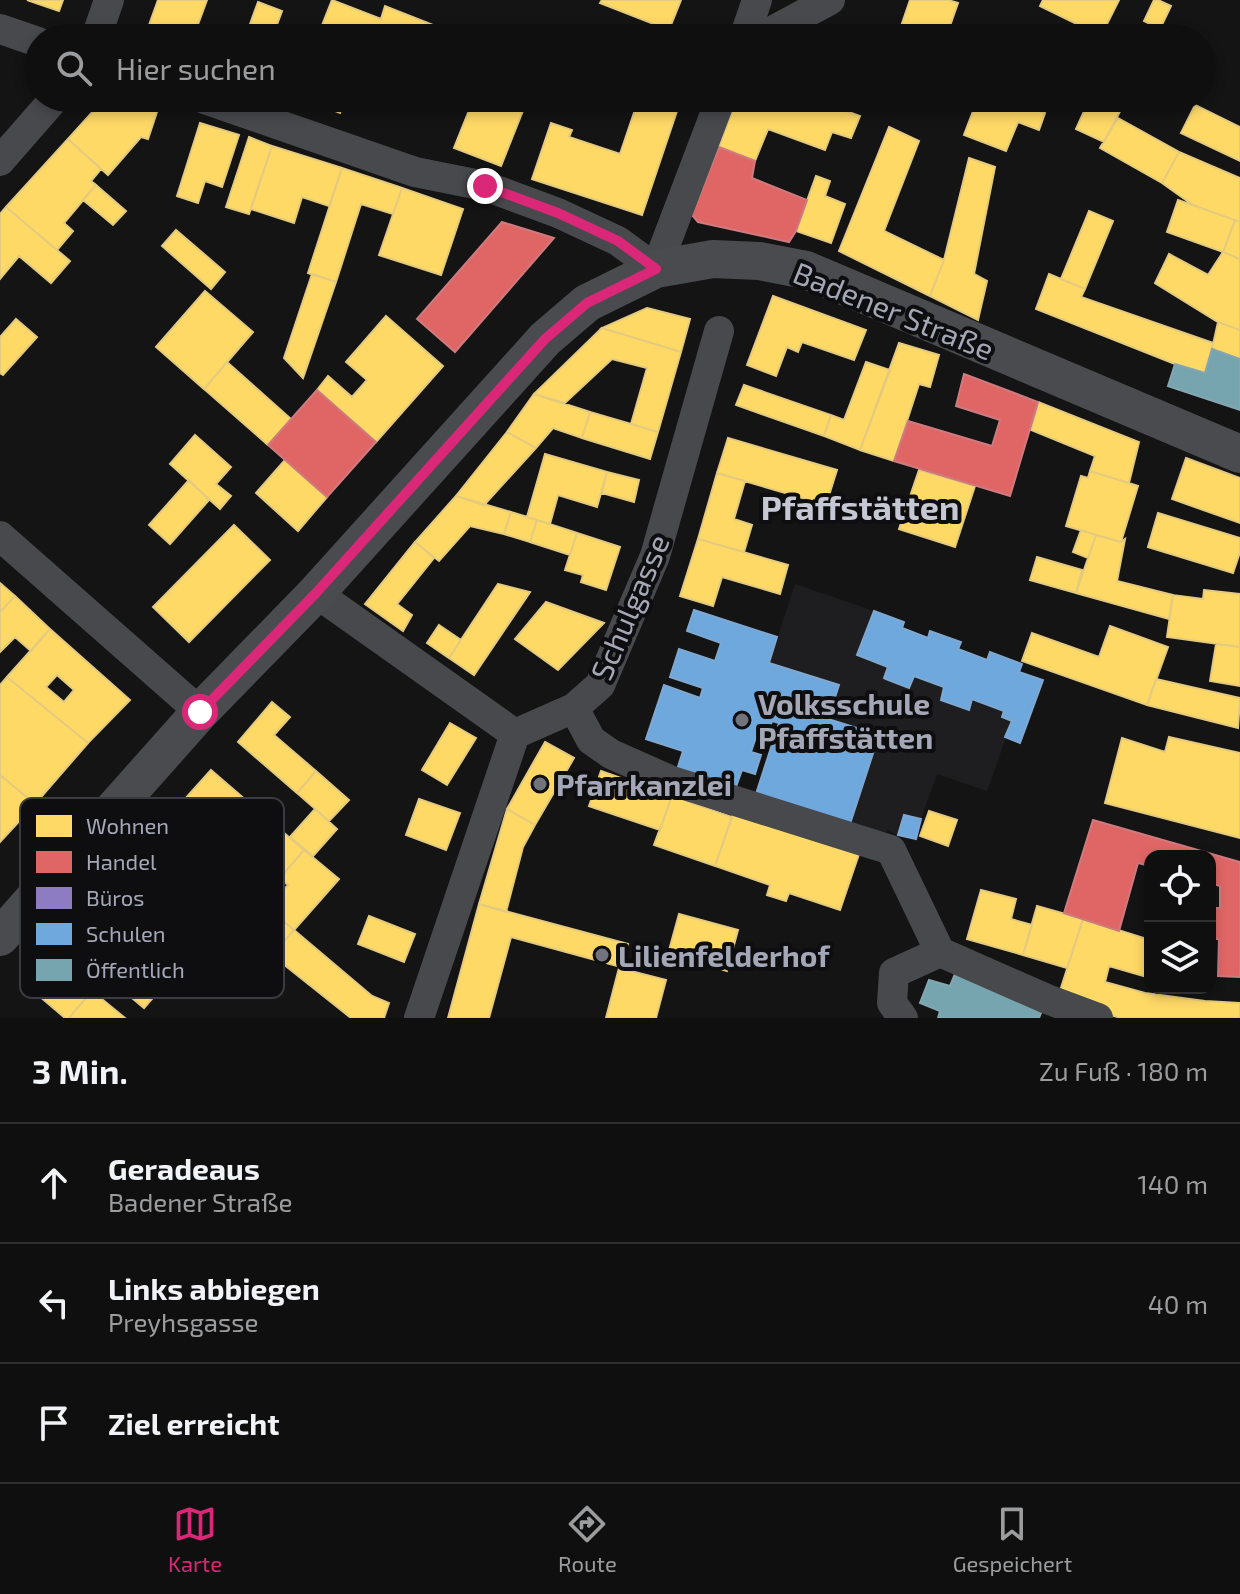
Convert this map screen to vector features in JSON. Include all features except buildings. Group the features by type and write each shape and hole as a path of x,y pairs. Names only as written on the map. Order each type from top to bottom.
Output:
{"main road":[{"name":"Badener Straße","path":"124,798 200,712 316,593 545,339 587,303 656,269 713,259 759,261 806,270 1240,454"},
{"name":"Badener Straße","path":"0,937 20,914"}],"street":[{"path":"101,24 109,0"},
{"path":"749,24 757,0"},
{"path":"782,24 817,2"},
{"path":"0,29 24,37"},
{"path":"0,161 43,112"},
{"path":"242,112 415,172 485,186 558,213 618,241 656,269 716,112"},
{"name":"Schulgasse","path":"515,734 574,708 600,685 655,556 719,331"},
{"path":"0,536 200,712"},
{"path":"316,593 515,734 419,1018"},
{"path":"574,708 591,740 611,754 672,781 891,850 940,952 1098,1018"},
{"path":"903,1018 892,1003 894,973 940,952"}],"shaded area":[{"path":"795,584 874,611 857,655 888,667 884,678 909,688 914,676 944,687 941,700 968,710 972,699 1004,711 1012,721 987,791 937,774 921,819 904,815 898,835 887,830 885,835 850,823 878,736 828,719 839,685 769,663"}],"place":[{"name":"Volksschule Pfaffstätten","path":"742,720"},
{"name":"Pfarrkanzlei","path":"540,784"},
{"name":"Lilienfelderhof","path":"602,955"}],"district":[{"name":"Pfaffstätten","path":"860,506"}],"route":[{"path":"200,712 316,593 545,339 587,303 656,269 618,241 558,213 485,186"}]}
